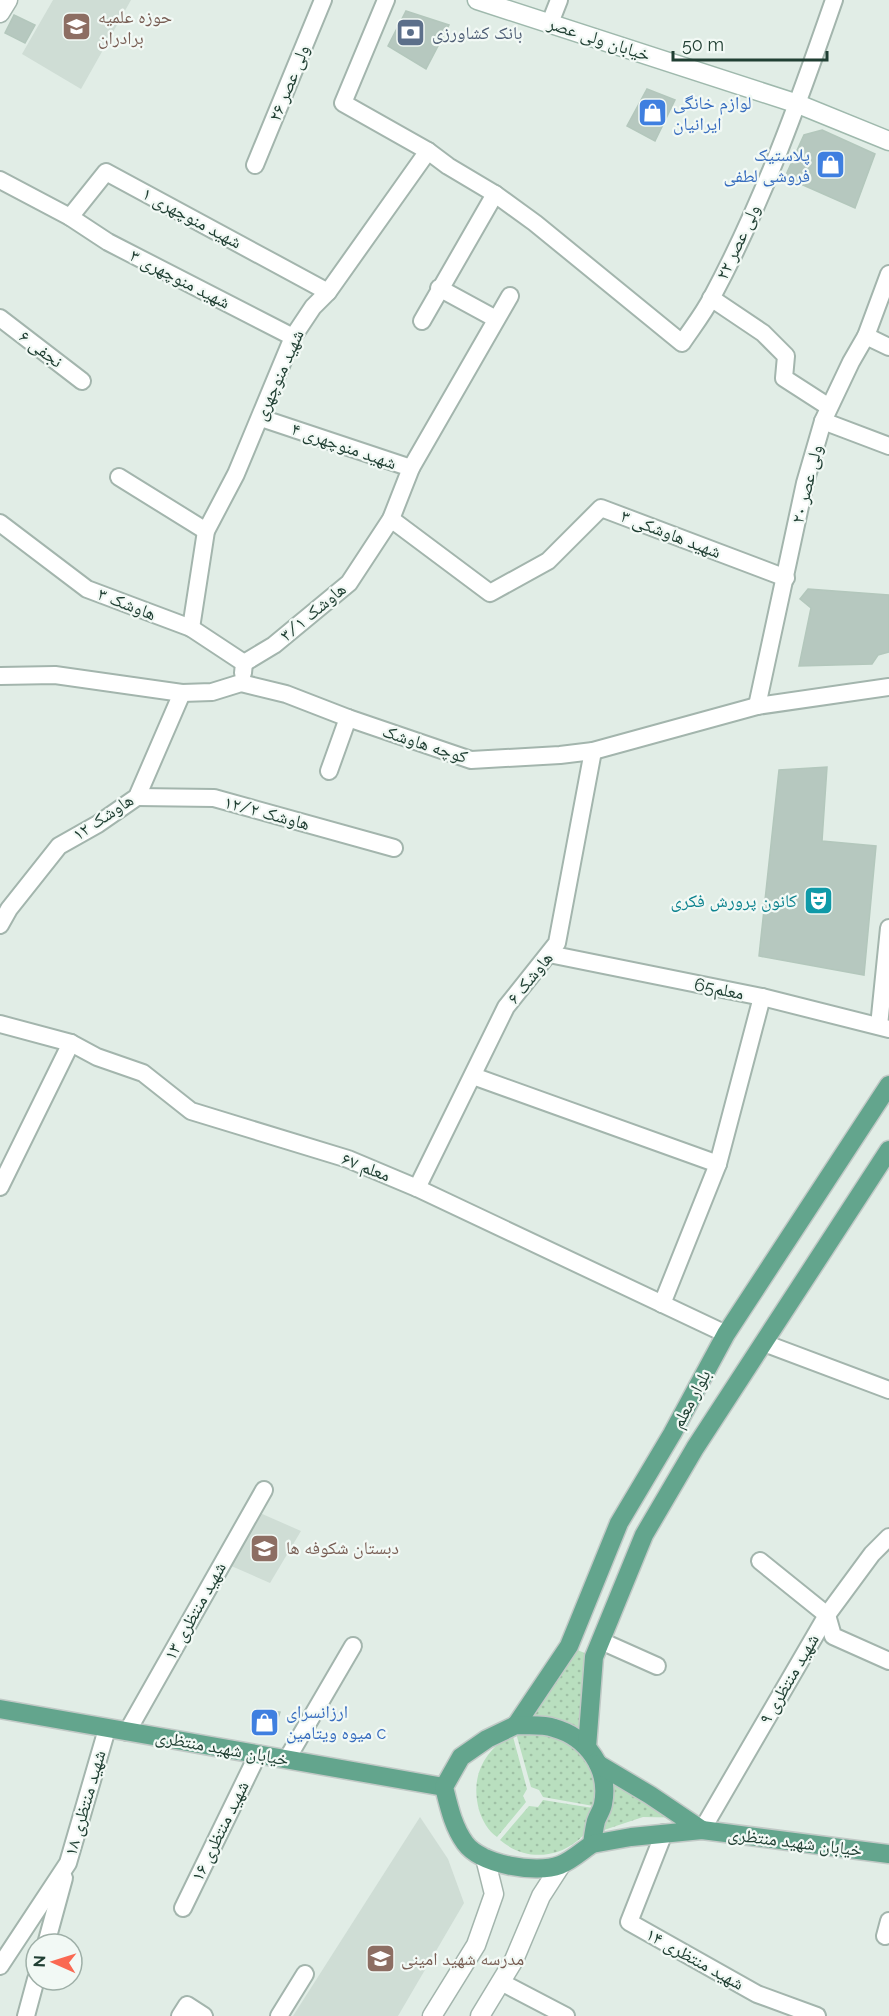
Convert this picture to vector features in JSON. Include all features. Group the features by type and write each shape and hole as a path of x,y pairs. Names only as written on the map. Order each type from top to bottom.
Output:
{"main road":[{"path":"0,13 8,0"},
{"name":"خیابان ولی عصر","path":"477,0 798,104 889,141"},
{"name":"بلوار معلم","path":"516,1725 568,1646 620,1523 672,1434 726,1334 889,1085"},
{"name":"بلوار معلم","path":"587,1747 594,1657 644,1535 695,1448 889,1150"},
{"name":"خیابان شهید منتظری","path":"0,1709 444,1787"},
{"path":"561,1865 522,1869 485,1858 466,1845 452,1819 444,1787 461,1757 487,1739 516,1725 552,1727 571,1734 587,1747 598,1764 604,1783 603,1804 596,1823 592,1845"},
{"path":"598,1764 702,1830"},
{"path":"480,2016 514,1960 541,1896 561,1865 592,1845 632,1837 702,1830"},
{"name":"خیابان شهید منتظری","path":"702,1830 889,1854"},
{"path":"432,2016 476,1945 494,1894 485,1858"}],"street":[{"name":"ولی عصر ۲۶","path":"255,165 322,0"},
{"path":"386,0 343,103 428,151 448,166 495,194 422,321"},
{"path":"550,23 559,0"},
{"name":"ولی عصر ۲۲","path":"495,194 535,223 682,343 711,298 747,226 798,104 834,0"},
{"name":"شهید منوچهری","path":"191,628 206,531 236,474 293,337 428,151"},
{"name":"شهید منوچهری ۱","path":"70,217 106,172 328,291"},
{"name":"شهید منوچهری ۳","path":"0,180 70,217 108,242 293,337"},
{"name":"ولی عصر ۲۰","path":"757,706 805,483 826,414 866,336 889,274"},
{"path":"439,288 496,319"},
{"path":"411,468 510,296"},
{"path":"711,298 763,333 786,356 783,378 826,414 889,446"},
{"name":"نجفی ۶","path":"0,318 82,381"},
{"path":"866,336 889,347"},
{"name":"شهید منوچهری ۴","path":"261,418 411,468 392,519"},
{"path":"119,477 206,531"},
{"name":"شهید هاوشکی ۳","path":"392,519 490,593 548,561 601,508 786,578"},
{"name":"هاوشک ۳/۱","path":"244,663 274,645 349,583 392,519"},
{"name":"هاوشک ۳","path":"0,523 87,589 191,628 244,663"},
{"path":"0,676 55,675 182,693 212,692 241,683 244,663"},
{"name":"کوچه هاوشک","path":"241,683 286,694 471,760 593,751 757,706 889,687"},
{"name":"هاوشک ۱۲","path":"0,925 4,906 59,846 98,824 137,797 182,693"},
{"path":"329,771 348,718"},
{"name":"هاوشک ۶","path":"417,1188 506,1008 557,943 593,751"},
{"name":"هاوشک ۱۲/۲","path":"137,797 214,798 394,848"},
{"path":"884,1027 889,928"},
{"name":"معلم65","path":"549,954 762,997 884,1027"},
{"path":"662,1304 718,1164 762,997"},
{"name":"معلم ۶۷","path":"0,1024 71,1043 97,1057 143,1073 191,1111 348,1159 417,1188 726,1334"},
{"path":"0,1187 71,1043"},
{"path":"473,1076 718,1164"},
{"path":"765,1343 889,1390"},
{"name":"شهید منتظری ۱۳","path":"127,1732 264,1490"},
{"name":"شهید منتظری ۹","path":"702,1830 826,1615 872,1554 889,1537"},
{"path":"760,1561 826,1615 833,1636 889,1661"},
{"path":"601,1641 657,1666"},
{"path":"287,1759 352,1646"},
{"name":"شهید منتظری ۱۸","path":"0,1966 68,1863 106,1729"},
{"name":"شهید منتظری ۱۶","path":"183,1908 258,1754"},
{"name":"شهید منتظری ۱۴","path":"664,1833 629,1922 757,1994 817,2016"},
{"path":"49,1932 68,1863"},
{"path":"279,2016 305,1974"},
{"path":"501,1982 566,2016"},
{"path":"26,2016 32,1992"},
{"path":"183,2010 204,2016"}],"shaded area":[{"name":"حوزه علمیه برادران","path":"53,0 131,0 81,89 22,54"},
{"name":"دبستان شکوفه ها","path":"260,1513 301,1531 270,1583 229,1565"},
{"name":"مدرسه شهید امینی","path":"420,1817 448,1859 464,1903 398,2016 293,2016"}],"green space":[{"path":"570,1647 592,1656 585,1743 516,1729"},
{"path":"552,1728 597,1765 599,1807 543,1797 539,1790 531,1787 516,1733"},
{"path":"512,1733 527,1789 523,1796 526,1802 497,1837 488,1828 480,1814 476,1786 478,1775 487,1756"},
{"path":"602,1768 697,1818 643,1817 589,1835"},
{"path":"543,1800 599,1809 583,1836 571,1846 557,1852 543,1855 528,1854 500,1840 529,1806 538,1807"}],"building":[{"path":"406,11 449,25 426,69 388,46"},
{"path":"14,15 35,25 25,43 5,33"},
{"name":"لوازم خانگی ایرانیان","path":"647,89 675,100 655,141 627,126"},
{"name":"پلاستیک فروشی لطفی","path":"822,130 875,154 855,208 785,177 804,135"},
{"path":"808,589 889,595 889,652 878,655 872,664 799,666 811,608 800,599"},
{"name":"کانون پرورش فکری","path":"827,767 822,841 876,846 864,975 759,956 779,770"},
{"name":"ارزانسرای میوه ویتامین c","path":"257,1709 280,1712 272,1735 251,1731"}],"place":[{"name":"حوزه علمیه برادران","path":"77,27"},
{"name":"بانک کشاورزی","path":"411,33"},
{"name":"لوازم خانگی ایرانیان","path":"652,113"},
{"name":"پلاستیک فروشی لطفی","path":"831,165"},
{"name":"کانون پرورش فکری","path":"818,901"},
{"name":"دبستان شکوفه ها","path":"265,1548"},
{"name":"ارزانسرای میوه ویتامین c","path":"265,1722"},
{"name":"مدرسه شهید امینی","path":"380,1959"}]}
